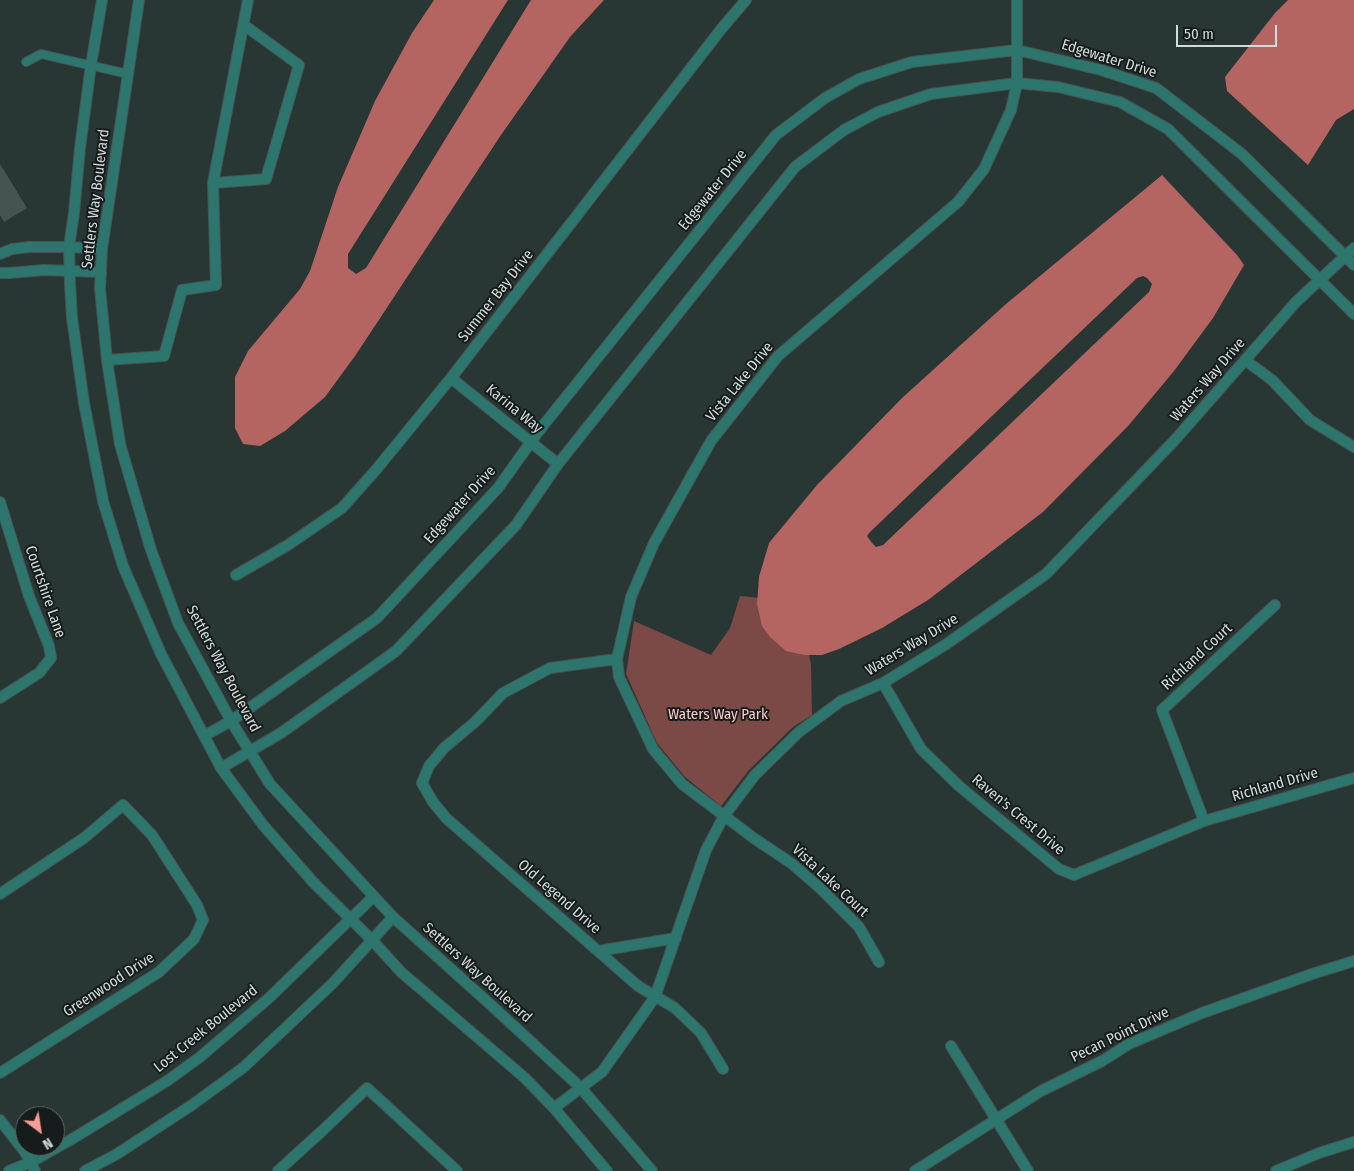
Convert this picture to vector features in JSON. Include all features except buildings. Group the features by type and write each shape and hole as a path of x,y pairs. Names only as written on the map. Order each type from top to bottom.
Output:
{"street":[{"name":"Settlers Way Boulevard","path":"102,0 80,148 69,247 72,318 82,393 103,501 123,566 161,654 221,768 264,825 313,882 372,940 401,972 525,1078 554,1108 607,1171"},
{"name":"Settlers Way Boulevard","path":"139,0 102,249 100,288 107,360 120,444 151,550 178,623 232,722 270,784 393,917 492,1005 581,1088 652,1171"},
{"path":"107,360 164,356 182,290 216,285 213,183 248,0"},
{"name":"Summer Bay Drive","path":"236,575 288,545 342,508 375,471 451,378 722,28 746,0"},
{"name":"Vista Lake Drive","path":"724,816 682,784 653,749 619,677 617,659 631,597 654,543 711,441 778,356 958,202 984,169 1011,110 1017,83 1017,0"},
{"path":"213,183 266,179 299,65 244,25"},
{"name":"Edgewater Drive","path":"204,736 232,722 377,618 498,488 531,442 776,136 825,98 860,80 912,62 1017,50 1101,70 1156,88 1242,154 1354,265"},
{"path":"221,768 280,733 396,651 516,525 558,464 795,167 844,130 878,112 931,94 1017,83 1058,87 1120,102 1168,129 1354,314"},
{"path":"0,254 12,248 69,247 102,249"},
{"name":"Waters Way Drive","path":"554,1108 602,1072 654,997 706,850 724,816 755,774 799,732 841,701 883,683 945,644 1046,574 1174,441 1296,302 1354,248"},
{"path":"0,272 9,274 44,270 70,270 101,272"},
{"path":"1245,360 1272,380 1310,420 1354,447"},
{"name":"Karina Way","path":"451,378 558,464"},
{"name":"Courtshire Lane","path":"0,502 29,596 49,646 51,658 39,673 0,698"},
{"name":"Richland Court","path":"1204,822 1162,710 1275,605"},
{"name":"Old Legend Drive","path":"617,659 550,668 503,693 475,722 444,748 429,766 422,782 433,802 446,818 598,951 676,938"},
{"name":"Raven's Crest Drive","path":"883,683 921,749 959,786 1059,869 1074,875 1204,822"},
{"name":"Richland Drive","path":"1204,822 1354,778"},
{"name":"Greenwood Drive","path":"0,894 84,838 123,805 152,835 197,905 203,920 194,939 159,972 0,1073"},
{"name":"Vista Lake Court","path":"724,816 791,863 820,888 859,927 879,962"},
{"name":"Lost Creek Boulevard","path":"9,1171 33,1167 200,1057 269,998 373,897"},
{"path":"85,1171 117,1154 244,1068 332,983 393,917"},
{"path":"598,951 638,986 675,1008 701,1033 723,1069"},
{"name":"Pecan Point Drive","path":"915,1171 1041,1091 1102,1061 1129,1044 1202,1013 1354,961"},
{"path":"951,1046 1028,1171"},
{"path":"278,1171 367,1088 457,1171"},
{"path":"0,1120 25,1152 33,1167"},
{"path":"1276,1171 1319,1153 1354,1142"}],"lane":[{"path":"26,62 41,54 128,74"}],"green space":[{"name":"Waters Way Park","path":"740,596 770,599 807,646 811,664 812,715 793,727 749,770 721,806 685,777 657,743 626,674 634,621 711,655 730,628"}],"shaded area":[{"path":"434,0 508,0 348,254 348,268 356,274 366,268 531,0 604,0 570,37 501,135 355,356 325,397 285,431 260,446 243,444 235,428 235,377 248,351 300,289 310,271 338,187 375,101 412,33"},
{"path":"1288,0 1354,0 1354,109 1336,120 1308,165 1227,91 1225,77 1275,13"},
{"path":"1162,175 1237,255 1244,265 1213,318 1174,371 1129,425 1043,512 928,600 882,628 839,649 822,655 804,655 786,651 770,637 762,626 757,604 759,577 769,543 817,485 902,398 1006,304","holes":["1143,276 1152,284 1149,292 883,545 876,547 872,543 867,536 870,532 1137,278"]}]}
